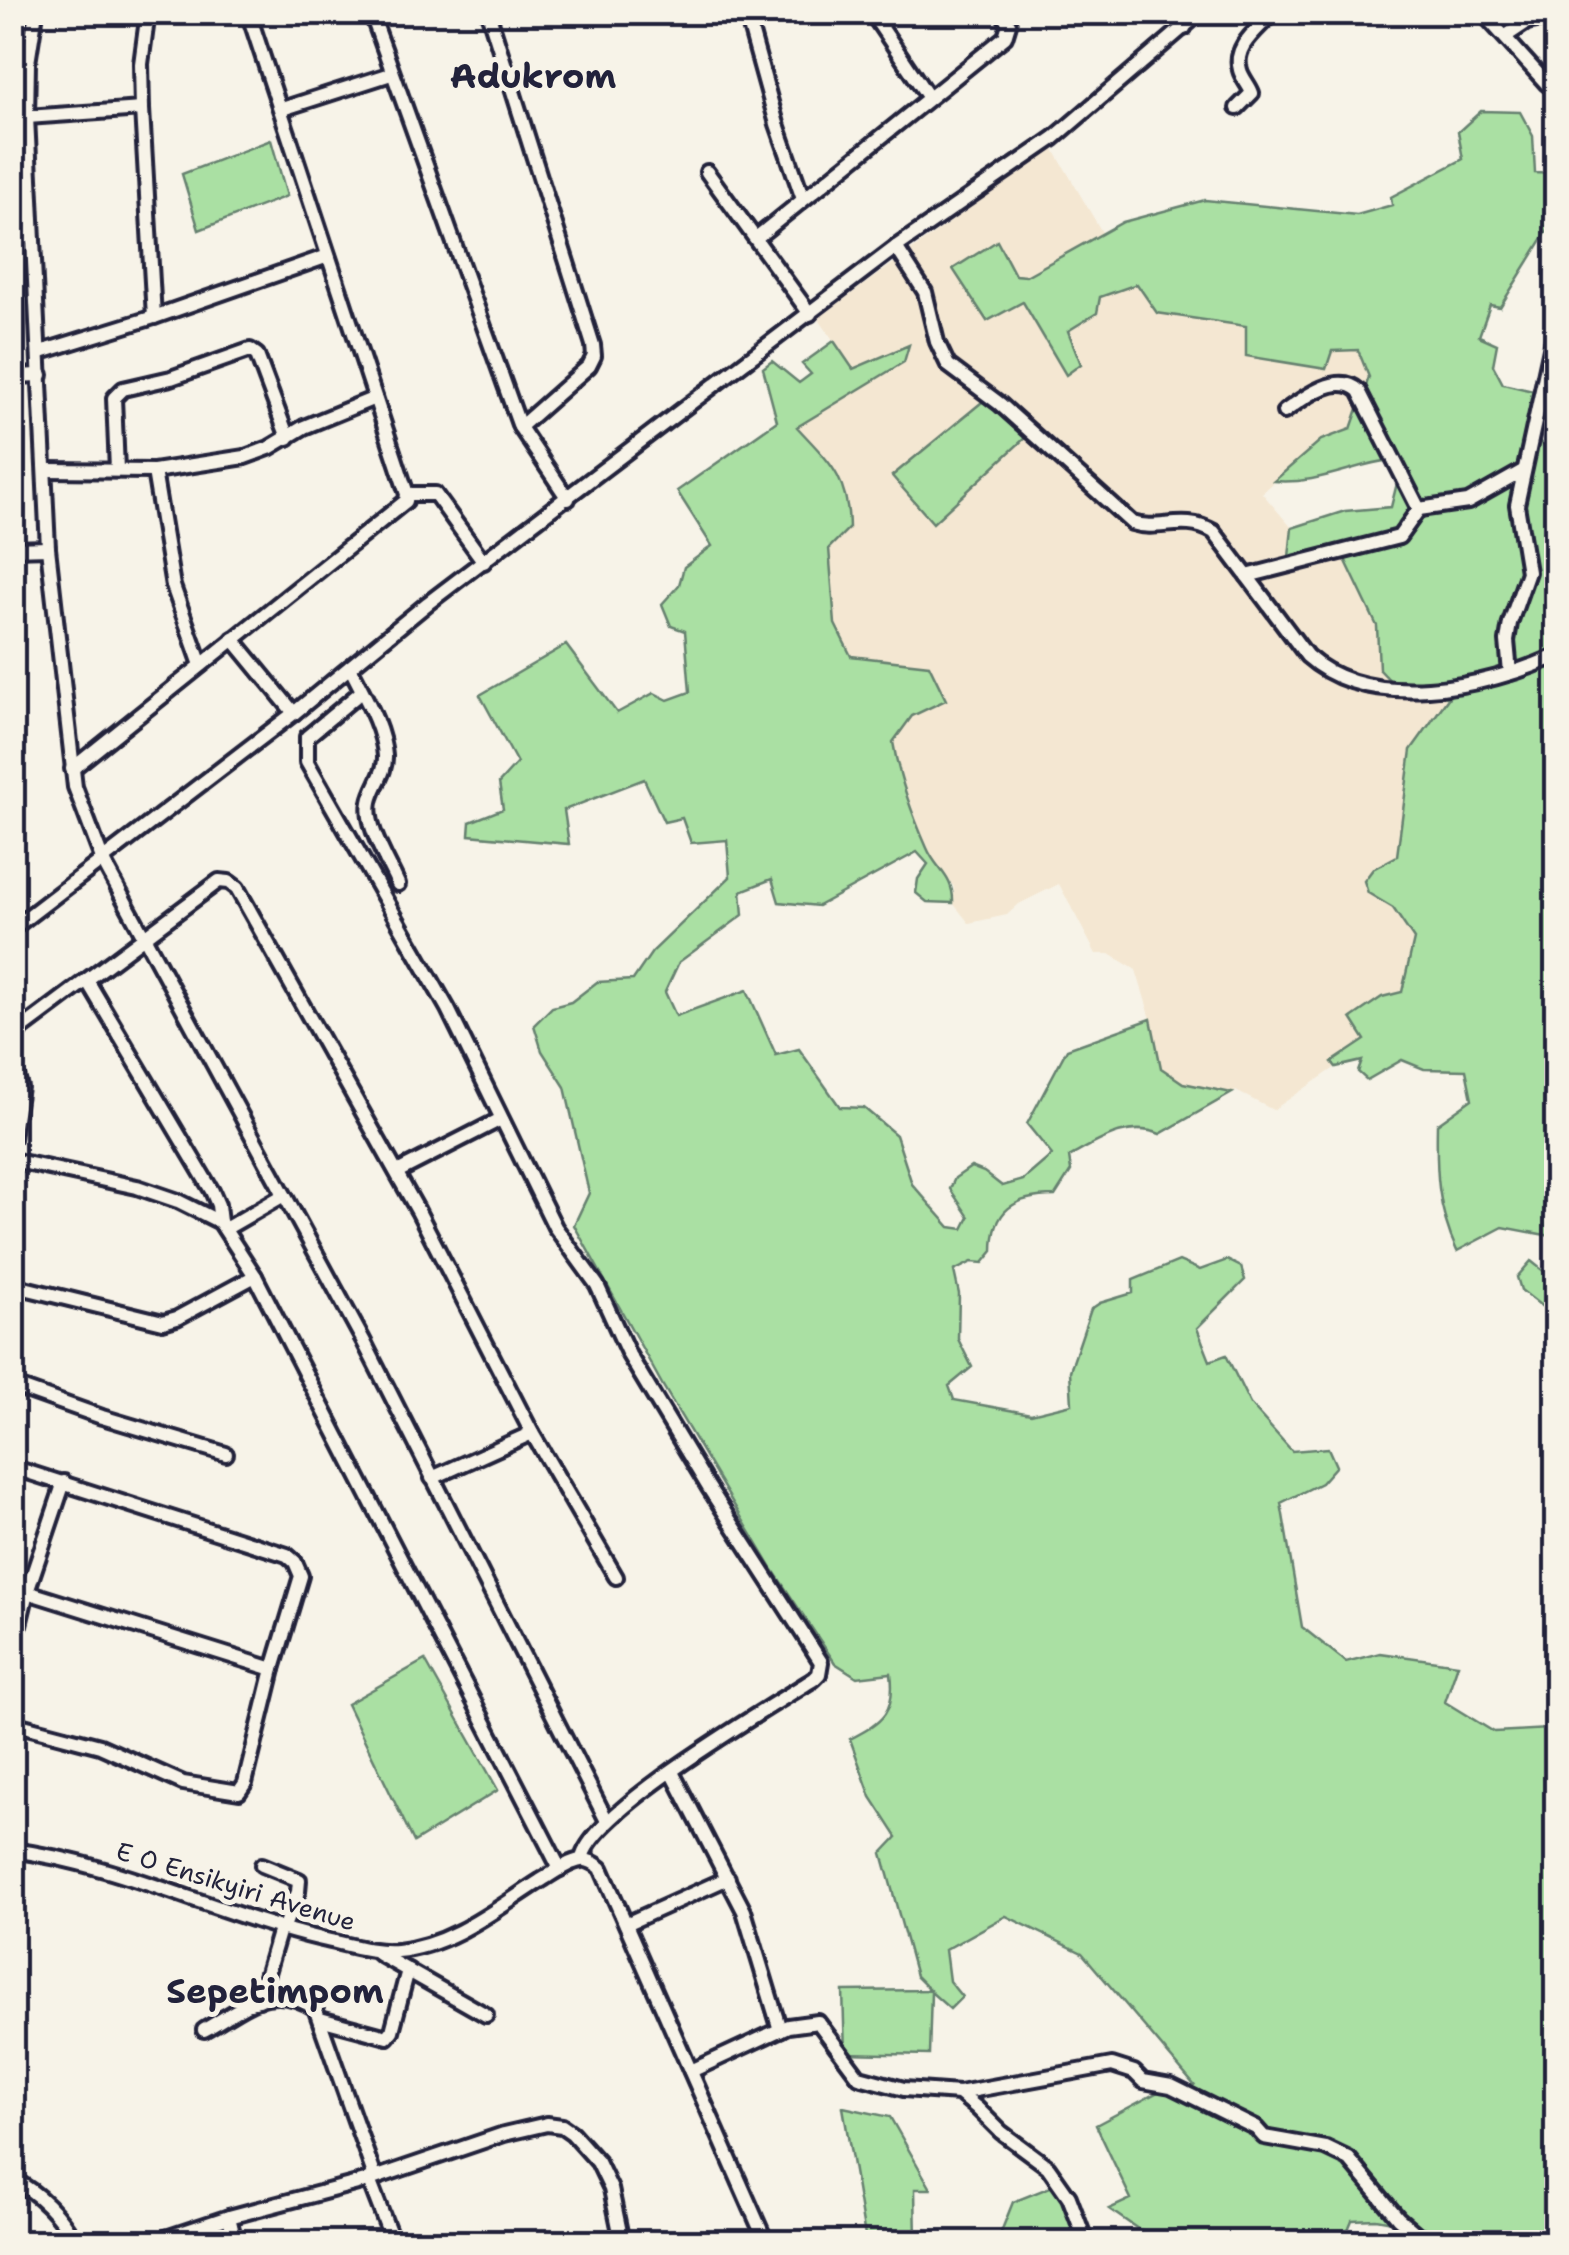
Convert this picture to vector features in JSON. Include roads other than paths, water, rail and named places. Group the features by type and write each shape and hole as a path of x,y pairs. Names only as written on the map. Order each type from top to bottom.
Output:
{"street":[{"path":"36,12 20,100 27,117 48,548 75,787 103,861 363,1340 607,1822"},
{"path":"148,12 141,64 154,317"},
{"path":"72,769 401,507 407,494 248,12"},
{"path":"371,12 520,427 568,499"},
{"path":"488,12 594,356 589,366 520,427"},
{"path":"746,12 802,199"},
{"path":"872,12 929,98"},
{"path":"756,238 1006,36 1009,24 1002,12"},
{"path":"1170,12 1184,28"},
{"path":"12,929 896,247 1054,138 1202,12"},
{"path":"1236,108 1252,93 1240,70 1239,54 1273,12"},
{"path":"1482,12 1547,84"},
{"path":"1506,36 1527,22 1556,16"},
{"path":"282,108 391,74"},
{"path":"27,117 142,109"},
{"path":"707,172 810,314"},
{"path":"896,247 924,292 936,342 953,371 1000,404 1132,523 1198,523 1218,536 1307,656 1326,672 1358,684 1439,691 1556,656"},
{"path":"40,352 328,256"},
{"path":"1510,672 1510,623 1528,572 1517,519 1556,325"},
{"path":"117,470 117,394 250,350 257,354 288,438"},
{"path":"12,376 42,375"},
{"path":"1284,412 1312,392 1344,383 1354,385 1419,510"},
{"path":"46,470 154,470 245,457 375,398"},
{"path":"154,470 173,586 201,665"},
{"path":"1247,576 1400,537 1419,510 1468,502 1524,471"},
{"path":"407,494 436,494 484,562"},
{"path":"12,549 48,548"},
{"path":"234,639 294,713"},
{"path":"350,667 374,716 385,756 369,805 371,820 398,884"},
{"path":"362,692 307,737 307,762 448,1010 555,1228 597,1285 629,1355 821,1662 814,1678 672,1772 607,1822 587,1842 582,1859 601,1868 766,2242"},
{"path":"12,1036 220,881 236,888 396,1172 532,1432 616,1576"},
{"path":"88,982 212,1191 223,1226 254,1276 560,1868"},
{"path":"12,1060 20,1087 12,1139"},
{"path":"396,1172 501,1119"},
{"path":"12,1160 137,1188 178,1201 223,1226"},
{"path":"223,1226 284,1195"},
{"path":"12,1285 163,1322 254,1276"},
{"path":"12,1385 226,1454"},
{"path":"432,1478 532,1432"},
{"path":"12,1467 287,1555 301,1576 245,1784 239,1792 183,1784 100,1746 12,1723"},
{"path":"12,1654 27,1592 64,1482"},
{"path":"27,1592 273,1669"},
{"path":"672,1772 744,1911 780,2030"},
{"name":"E O Ensikyiri Avenue","path":"12,1850 54,1855 135,1878 282,1929 375,1951 422,1947 450,1938 560,1868 582,1859"},
{"path":"259,2000 300,1884 293,1876 262,1865"},
{"path":"626,1924 728,1878"},
{"path":"375,1951 486,2014"},
{"path":"320,2018 386,2037 392,2031 408,1970"},
{"path":"204,2030 259,2000 286,1994 311,2005 320,2018 393,2242"},
{"path":"691,2070 780,2030 818,2022 859,2077 904,2089 959,2093 1112,2064 1134,2072 1143,2081 1171,2086 1256,2128 1264,2137 1326,2148 1349,2159 1398,2218 1426,2242"},
{"path":"959,2093 1048,2168 1069,2197 1086,2242"},
{"path":"154,2242 372,2178 504,2134 555,2124 581,2140 598,2162 611,2189 621,2240 606,2242"},
{"path":"12,2179 37,2195 56,2214 75,2242"},
{"path":"229,2217 235,2242"}],"district":[{"name":"Adukrom","path":"533,76"},
{"name":"Sepetimpom","path":"275,1991"}]}
